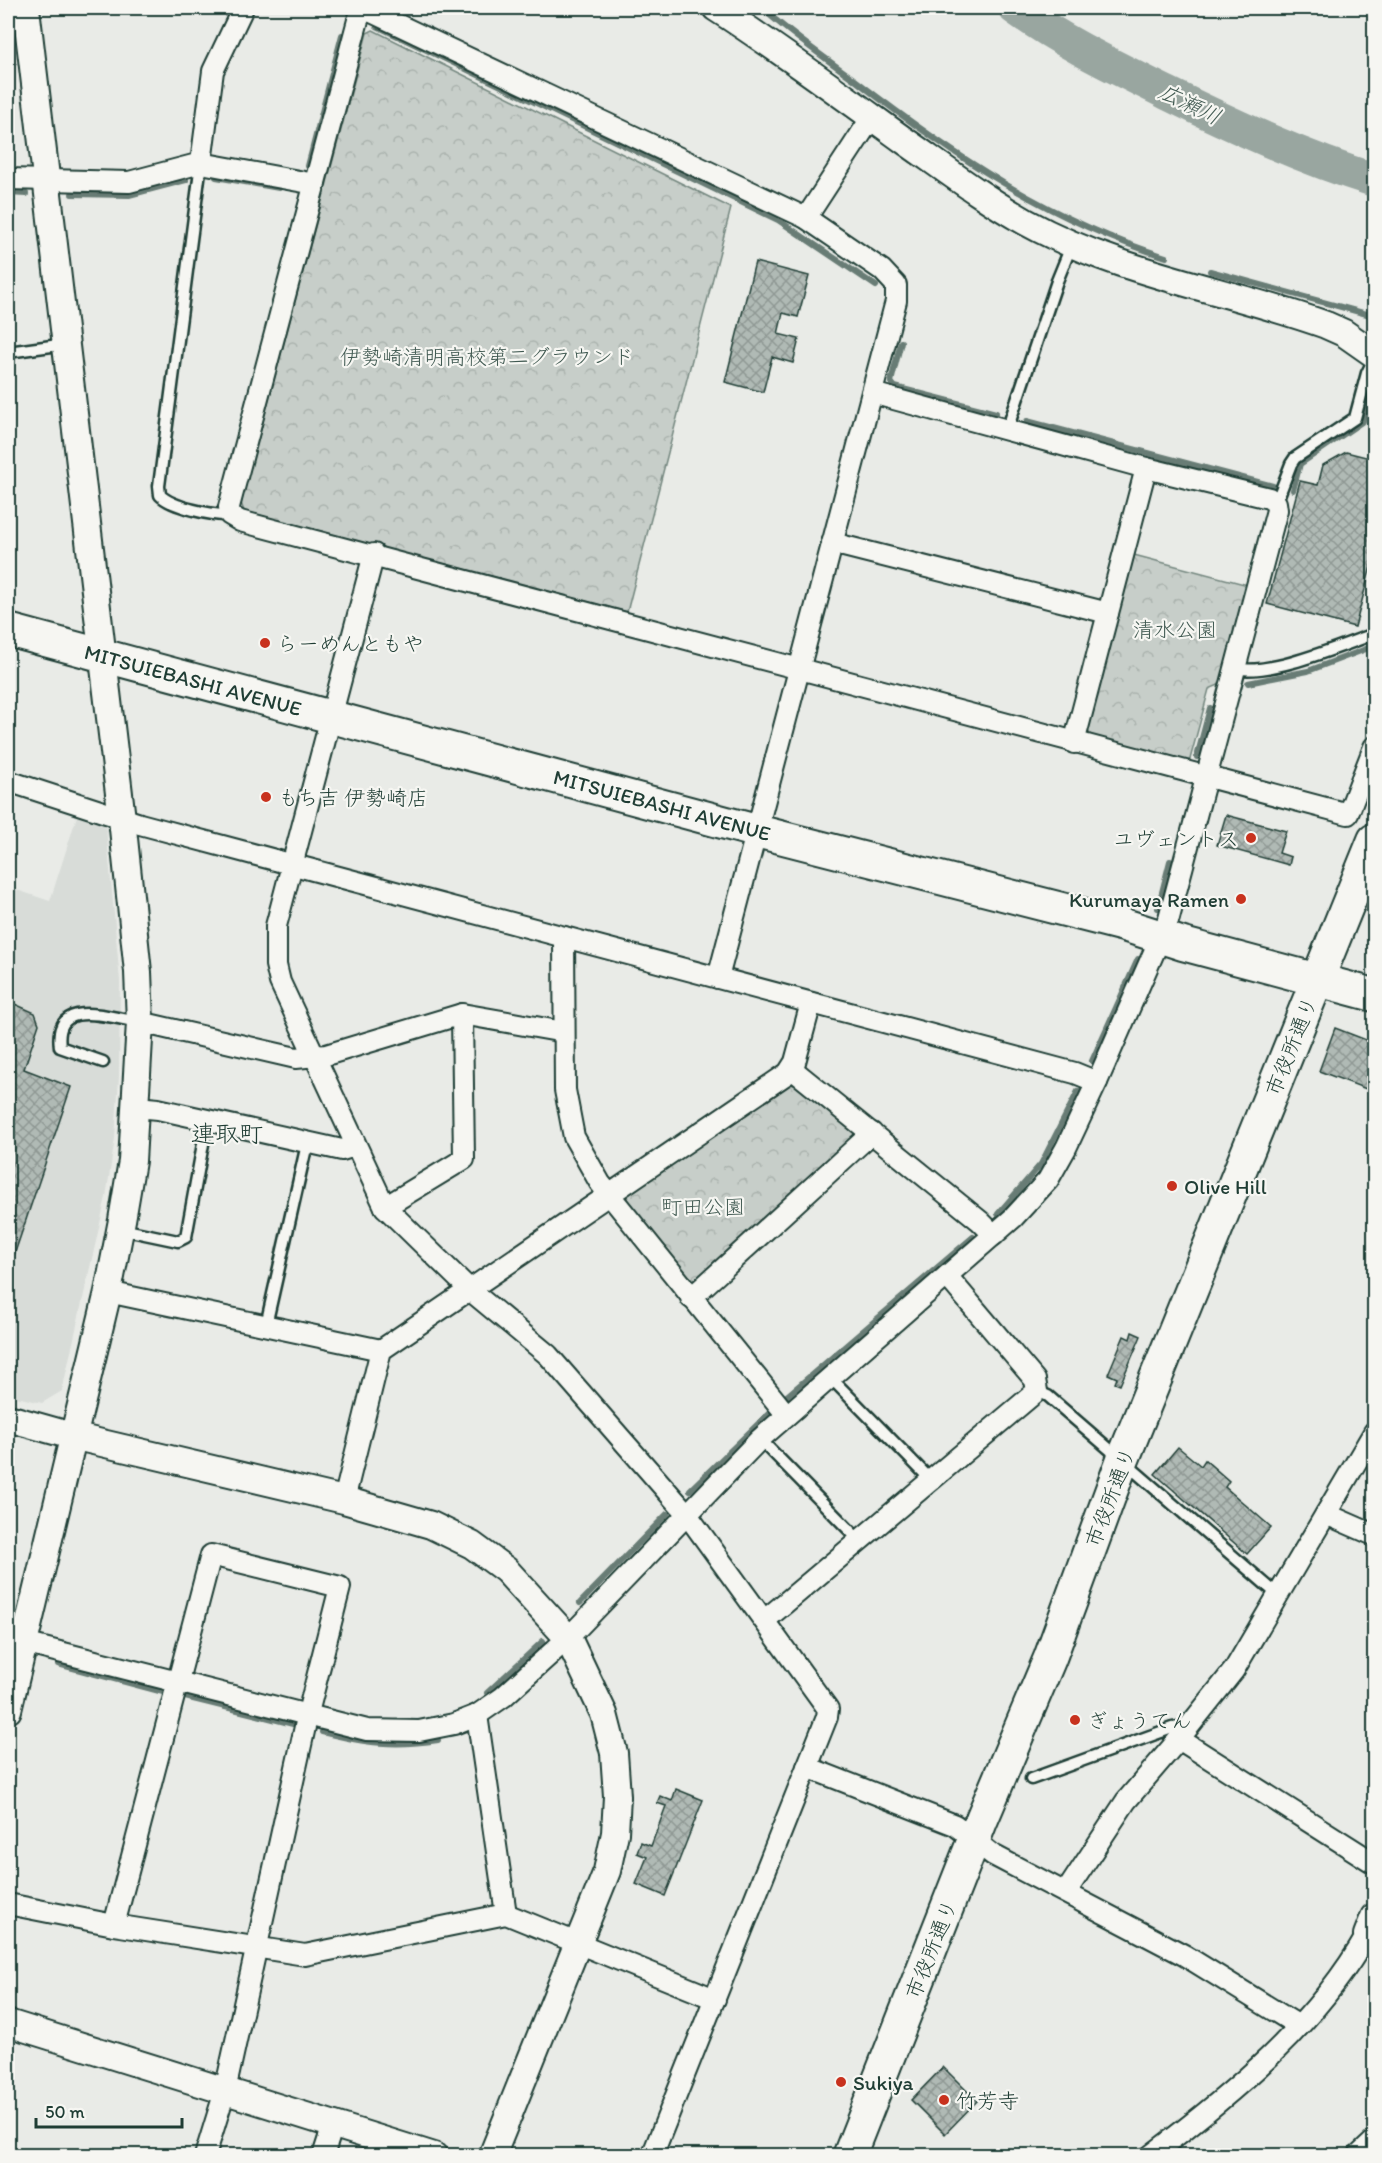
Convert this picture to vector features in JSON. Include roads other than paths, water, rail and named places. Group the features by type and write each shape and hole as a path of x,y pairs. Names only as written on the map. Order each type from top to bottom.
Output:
{"main road":[{"name":"MITSUIEBASHI AVENUE","path":"8,630 756,831 1125,925 1374,995"},
{"name":"市役所通り","path":"849,2156 1050,1658 1123,1459 1374,840"}],"street":[{"path":"8,1710 15,1641 72,1436 108,1292 132,1161 137,1107 140,1022 137,962 122,819 26,8"},
{"path":"201,163 213,71 243,8"},
{"path":"718,978 756,831 799,668 832,543 872,393 896,301 896,285 882,270 806,218 364,8 358,20 230,507 230,515 240,521 374,554 799,668 1074,743 1348,814 1374,747"},
{"path":"716,8 980,194 1027,223 1150,274 1306,318 1344,333 1374,354"},
{"path":"806,218 872,117"},
{"path":"8,179 129,182 201,163 315,184"},
{"path":"15,1641 308,1713 367,1730 419,1731 454,1724 477,1715 503,1697 568,1638 686,1513 786,1414 994,1235 1047,1180 1066,1148 1162,937 1277,510 1276,503 1269,498 1146,468 872,393"},
{"path":"1074,743 1146,468"},
{"path":"832,543 1108,613"},
{"path":"374,554 276,926 276,965 280,982 313,1058 385,1208 471,1291 548,1355 686,1513 828,1710 652,2156"},
{"path":"8,782 122,819 1076,1073 1097,1082"},
{"path":"564,937 565,1090 571,1126 585,1158 609,1195 786,1414"},
{"path":"344,1500 381,1350 471,1291 792,1069 811,1004"},
{"path":"140,1022 296,1058 313,1058 462,1014 564,1032"},
{"path":"385,1208 464,1159 462,1014"},
{"path":"792,1069 994,1235"},
{"path":"137,1107 158,1109 307,1144 342,1150 355,1146"},
{"path":"691,1298 872,1133"},
{"path":"765,1620 1037,1391 1035,1380 947,1276"},
{"path":"108,1292 381,1350"},
{"path":"8,1418 72,1436 344,1500 431,1525 472,1545 506,1570 568,1638 604,1714 614,1753 617,1796 615,1833 607,1870 492,2156"},
{"path":"1066,1892 1126,1801 1233,1670 1374,1432"},
{"path":"1326,1514 1374,1535"},
{"path":"114,1925 211,1555 340,1587 308,1713 225,2091 205,2156"},
{"path":"477,1715 506,1914"},
{"path":"1184,1732 1374,1863"},
{"path":"807,1767 956,1825 993,1855 1184,1955 1299,2026"},
{"path":"8,1904 114,1925 305,1955 506,1914 715,1999"},
{"path":"1150,2156 1215,2106 1299,2026 1345,1974 1372,1930"},
{"path":"8,2023 434,2156"},
{"path":"323,2156 333,2124"},
{"path":"1358,2156 1374,2141"}],"lane":[{"path":"201,163 159,486 160,495 168,501 218,516 230,515"},
{"path":"1007,430 1057,280 1072,243"},
{"path":"8,352 66,344"},
{"path":"1276,503 1290,464 1355,418 1367,373 1374,359"},
{"path":"1234,668 1252,671 1329,651 1374,634"},
{"path":"103,1062 60,1047 59,1038 66,1021 74,1014 89,1013 140,1022"},
{"path":"120,1229 178,1241 186,1237 207,1122"},
{"path":"266,1325 307,1144"},
{"path":"829,1376 932,1481"},
{"path":"1037,1391 1048,1396 1123,1459 1278,1595"},
{"path":"760,1439 859,1540"},
{"path":"1032,1779 1172,1728 1184,1732"}],"waterway":[{"path":"762,8 928,134 1003,183 1082,225 1166,257"},
{"name":"広瀬川","path":"1015,8 1089,54 1192,105 1295,152 1374,180"},
{"path":"377,26 778,220 876,286"},
{"path":"308,166 342,35"},
{"path":"216,177 279,188"},
{"path":"72,194 129,195 186,180"},
{"path":"8,193 26,194"},
{"path":"1210,271 1374,316"},
{"path":"901,342 891,382 895,387 996,413"},
{"path":"1293,490 1300,464 1363,421 1374,381"},
{"path":"1027,421 1273,486"},
{"path":"1248,683 1308,671 1374,646"},
{"path":"1197,757 1210,708"},
{"path":"1158,908 1170,861"},
{"path":"1092,1061 1138,959"},
{"path":"998,1214 1041,1164 1078,1091"},
{"path":"690,1490 788,1395 973,1237"},
{"path":"580,1603 667,1514"},
{"path":"487,1693 543,1641"},
{"path":"58,1664 163,1692"},
{"path":"181,1696 293,1724"},
{"path":"322,1732 380,1743 438,1740"}],"place":[{"name":"らーめんともや","path":"265,643"},
{"name":"もち吉 伊勢崎店","path":"266,797"},
{"name":"ユヴェントス","path":"1251,838"},
{"name":"Kurumaya Ramen","path":"1241,899"},
{"name":"Olive Hill","path":"1172,1186"},
{"name":"ぎょうてん","path":"1075,1720"},
{"name":"Sukiya","path":"841,2082"},
{"name":"竹芳寺","path":"944,2100"}],"district":[{"name":"連取町","path":"227,1133"}],"park label":[{"name":"伊勢崎清明高校第二グラウンド","path":"487,356"},
{"name":"清水公園","path":"1175,629"},
{"name":"町田公園","path":"703,1206"}]}
